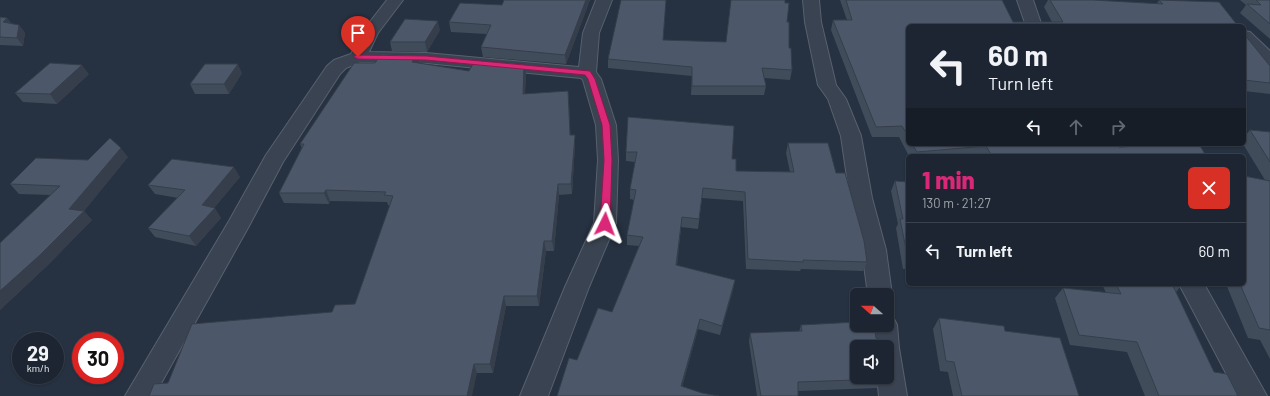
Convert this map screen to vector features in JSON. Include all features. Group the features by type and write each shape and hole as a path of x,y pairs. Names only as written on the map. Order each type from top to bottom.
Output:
{"street":[{"path":"358,57 370,32 395,0"},
{"path":"587,73 591,33 604,0"},
{"path":"811,0 813,22 827,85 837,99 851,136 861,198 874,250 879,288"},
{"path":"1025,0 1033,24"},
{"path":"1246,38 1270,60"},
{"path":"139,396 238,226 273,160 333,70 340,64 358,57 426,58 587,73 592,79 606,125 608,160 605,224 577,287 534,396"},
{"path":"1192,286 1253,396"},
{"path":"891,384 893,396"}],"building":[{"path":"504,0 586,0 565,55 481,47 491,25 449,22 460,3 502,5"},
{"path":"621,0 666,0 663,40 726,42 731,0 785,0 785,3 789,3 787,22 789,22 789,48 791,48 792,70 762,68 766,86 692,86 692,67 608,59"},
{"path":"846,0 1002,0 1013,22 1063,22 1050,0 1093,0 1163,4 1159,0 1219,2 1236,24 906,24 906,133 902,126 876,127 833,20 852,20"},
{"path":"1256,0 1270,0 1270,24 1247,4 1261,5"},
{"path":"0,17 7,18 3,22 19,25 17,38 0,37"},
{"path":"405,19 438,21 425,42 390,42"},
{"path":"1246,36 1270,66 1270,83 1246,80"},
{"path":"381,54 417,55 412,62 469,71 475,60 524,64 523,94 568,91 570,135 575,135 571,184 558,184 552,241 544,241 537,296 504,296 490,364 474,364 467,396 149,396 154,384 168,383 192,324 332,312 335,305 355,304 393,196 384,195 386,192 326,190 324,193 279,193 304,144 300,144 354,63 375,63"},
{"path":"50,63 82,65 50,94 15,93"},
{"path":"205,64 238,64 224,84 190,84"},
{"path":"628,117 734,126 732,159 736,159 736,171 794,172 788,143 828,143 836,173 845,173 864,241 867,262 803,260 803,262 748,259 745,192 703,188 699,219 682,217 676,265 735,280 722,326 700,319 681,386 702,393 719,396 557,396 569,358 577,360 598,308 612,312 643,237 627,235 636,190 630,189 637,152 626,152"},
{"path":"1250,130 1270,132 1270,162"},
{"path":"110,138 121,148 69,209 84,211 40,255 0,291 0,243 60,186 10,184 36,158 88,160"},
{"path":"913,146 986,146 917,152"},
{"path":"986,146 1200,146 1205,154 991,154"},
{"path":"172,159 234,167 202,205 215,208 189,236 148,228 185,190 148,185"},
{"path":"1246,176 1270,181 1270,330 1259,328 1241,286 1246,286"},
{"path":"895,181 906,182 906,249 900,219 903,219"},
{"path":"1117,286 1173,286 1214,372 1227,374 1238,396 1159,396 1137,342 1079,335 1063,288 1121,294"},
{"path":"939,318 1004,326 1005,331 1060,338 1079,396 962,396 954,362 946,361"},
{"path":"850,322 850,332 875,332 876,338 879,340 850,340 850,380 798,382 798,396 761,396 750,333 802,331 801,325"}],"route":[{"path":"358,57 426,58 507,64 587,73 592,79 595,95 606,125 608,160 605,224"}]}
